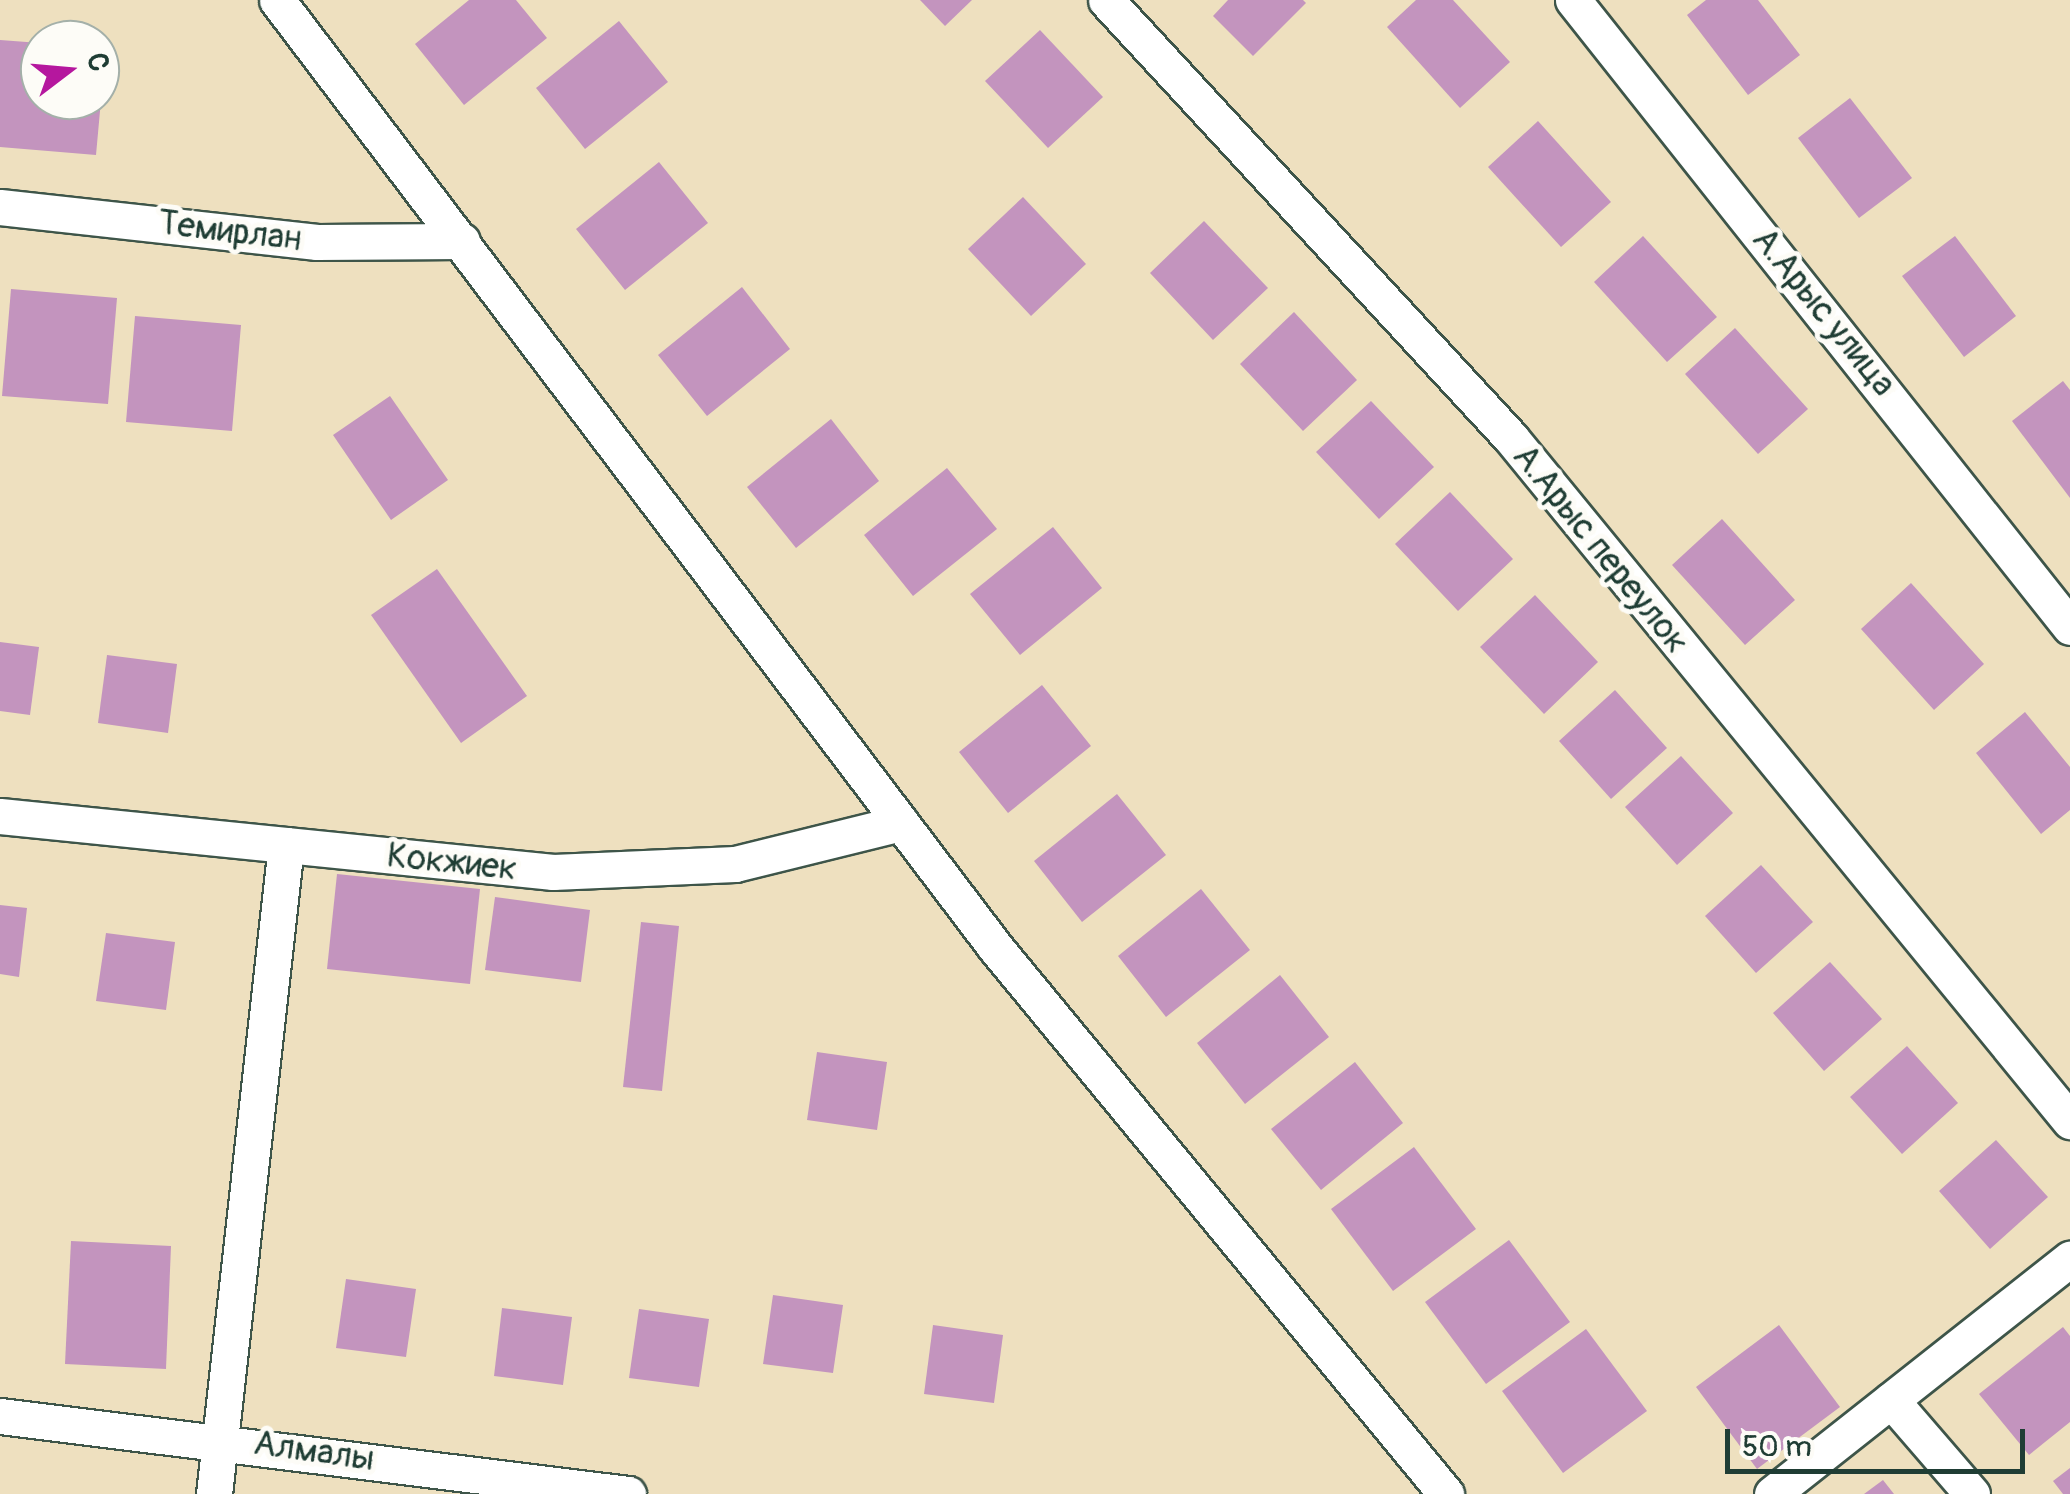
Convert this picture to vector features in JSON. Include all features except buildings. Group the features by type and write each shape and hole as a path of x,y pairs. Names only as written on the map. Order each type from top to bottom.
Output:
{"street":[{"path":"277,0 902,823 1130,1115 1446,1494"},
{"name":"А.Арыс переулок","path":"1106,0 1510,438 2070,1121"},
{"name":"А.Арыс улица","path":"1572,0 2070,627"},
{"name":"Темирлан","path":"0,207 317,242 462,242"},
{"name":"Кокжиек","path":"0,816 553,872 735,864 902,823"},
{"path":"214,1494 286,845"},
{"path":"1772,1494 2070,1259"},
{"path":"1891,1400 1972,1494"},
{"name":"Алмалы","path":"0,1416 220,1438 628,1494"}]}
